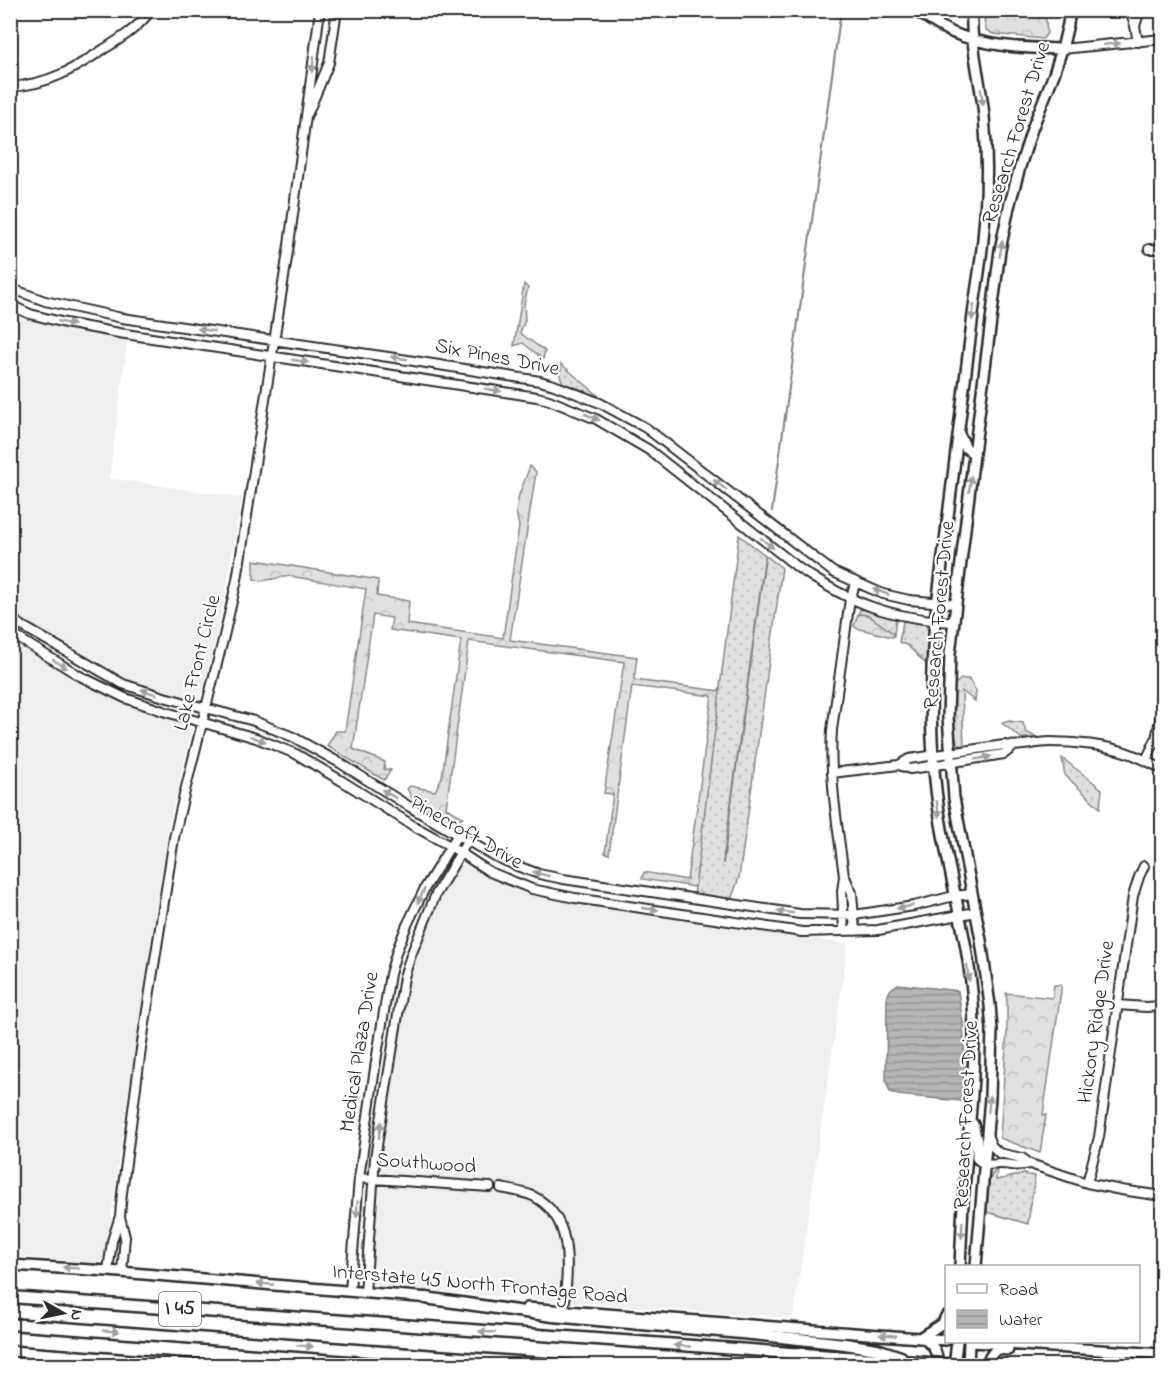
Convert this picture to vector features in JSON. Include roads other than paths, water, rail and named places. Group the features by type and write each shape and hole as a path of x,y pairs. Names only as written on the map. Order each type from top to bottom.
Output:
{"highway":[{"name":"I 45","path":"10,1297 967,1365"},
{"path":"425,1298 553,1316 845,1344 877,1349 916,1362"},
{"name":"I 45","path":"10,1324 571,1365"}],"main road":[{"path":"914,10 951,32 973,40 1030,48 1062,49"},
{"name":"Research Forest Drive","path":"960,1265 974,1069 972,1003 959,915 941,828 932,756 931,690 935,621 975,299 981,267 986,206 987,162 984,115 973,40 972,10"},
{"name":"Research Forest Drive","path":"976,1265 985,1165 992,1030 976,912 958,825 950,753 949,682 974,454 996,280 1009,207 1032,129 1054,75 1070,10"},
{"path":"981,267 996,280"},
{"path":"959,434 966,448 974,454"},
{"path":"971,1116 977,1141 978,1158 985,1165"},
{"name":"Interstate 45 North Frontage Road","path":"10,1265 122,1272 564,1311 945,1340"},
{"path":"921,1338 943,1323 945,1318"},
{"path":"921,1338 930,1342 934,1347 938,1365"},
{"path":"954,1365 957,1343"},
{"path":"967,1365 970,1343"},
{"path":"986,1365 996,1349 1021,1350 1022,1343 1162,1354"},
{"path":"10,1351 66,1358 215,1365"}],"street":[{"path":"10,87 32,85 70,71 126,35 143,21 151,10"},
{"name":"Lake Front Circle","path":"108,1271 112,1241 120,1216 141,1049 179,814 237,580 274,340 320,10"},
{"name":"Lake Front Circle","path":"306,117 329,63 337,10"},
{"path":"1130,10 1138,42"},
{"path":"1135,26 1140,10"},
{"path":"1062,49 1162,39"},
{"path":"1149,249 1162,249"},
{"path":"10,305 13,289"},
{"name":"Six Pines Drive","path":"13,289 45,301 122,318 540,381 563,388 630,418 658,437 833,572 883,594 909,600 956,604"},
{"name":"Six Pines Drive","path":"10,305 30,314 119,333 549,400 596,419 650,450 822,584 877,610 911,618 954,622"},
{"path":"119,333 122,318"},
{"path":"650,450 658,437"},
{"path":"733,516 744,504"},
{"path":"844,931 842,891 844,876 831,752 850,599 856,582"},
{"name":"Pinecroft Drive","path":"10,618 123,684 164,698 254,721 293,737 495,856 539,874 800,914 854,915 972,894"},
{"name":"Pinecroft Drive","path":"10,633 80,676 125,698 256,738 296,754 490,872 532,889 562,896 802,932 879,930 976,912"},
{"path":"1146,760 1156,739 1162,710"},
{"path":"832,773 899,765 909,759 1004,745 1013,747 1059,742 1114,749 1146,760 1162,769"},
{"path":"899,765 910,769 951,764 1004,754 1013,747"},
{"name":"Medical Plaza Drive","path":"350,1291 359,1178 390,974 407,925 425,888 458,834"},
{"name":"Medical Plaza Drive","path":"365,1293 373,1179 404,977 436,894 468,840"},
{"name":"Hickory Ridge Drive","path":"1087,1183 1099,1137 1133,896 1144,866"},
{"path":"844,876 852,893 855,931"},
{"path":"1118,1005 1162,1006"},
{"path":"987,1133 991,1145 999,1153 1022,1158 1030,1164 1087,1183 1162,1196"},
{"path":"985,1165 1020,1167 1030,1164"},
{"name":"Southwood","path":"359,1178 490,1186"},
{"name":"Southwood","path":"501,1188 532,1196 547,1206 560,1222 566,1245 567,1264 564,1311"},
{"name":"Lake Front Circle","path":"120,1216 124,1237 122,1272"},
{"path":"59,1365 66,1358"}],"water":[{"path":"898,984 958,991 963,1023 965,1065 961,1101 898,1095 890,1092 886,1081 887,996"}],"waterway":[{"path":"772,511 841,10"},
{"path":"723,863 765,557"}]}
